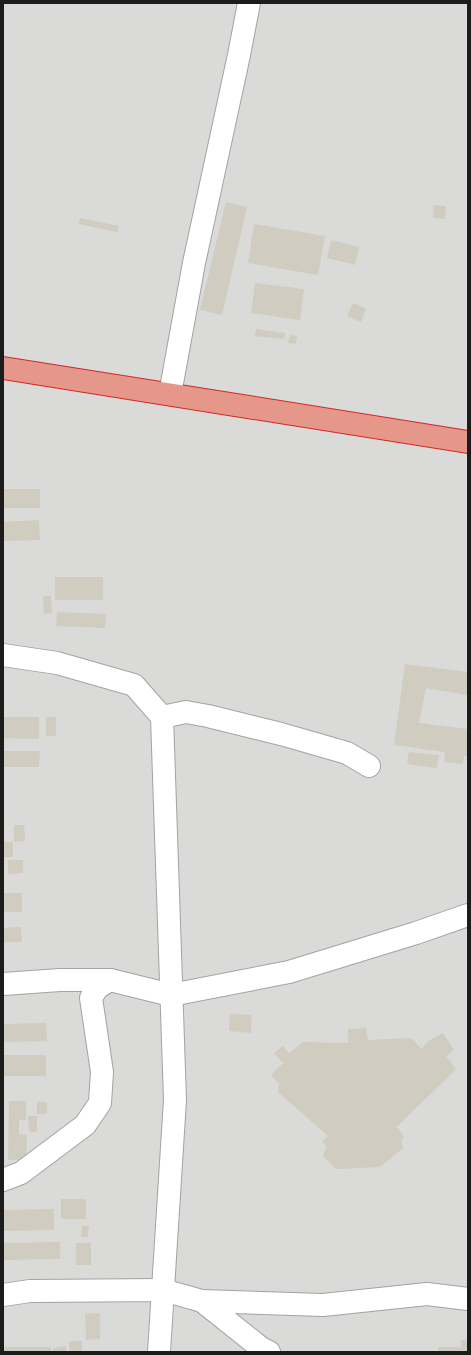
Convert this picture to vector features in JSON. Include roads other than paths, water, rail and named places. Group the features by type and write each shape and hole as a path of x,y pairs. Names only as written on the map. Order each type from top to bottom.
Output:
{"highway":[{"path":"3,368 468,442"}],"street":[{"path":"170,394 194,263 249,3"},
{"path":"3,655 57,663 134,685 162,717 175,1100 159,1352"},
{"path":"162,717 186,712 208,716 281,734 347,753 369,766"},
{"path":"3,984 60,980 110,980 171,994 289,972 416,933 468,914"},
{"path":"3,1180 21,1173 85,1125 100,1103 102,1072 91,998 96,988 110,980"},
{"path":"3,1295 30,1291 163,1290 202,1301 323,1305 427,1294 468,1299"},
{"path":"202,1301 261,1348 269,1352"}]}
